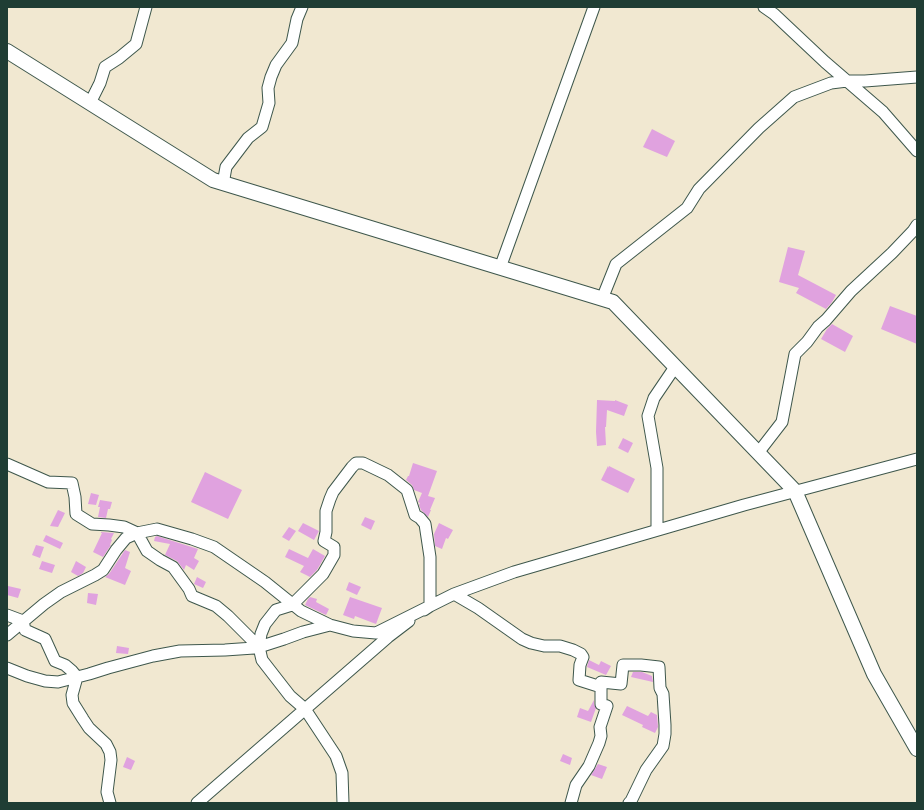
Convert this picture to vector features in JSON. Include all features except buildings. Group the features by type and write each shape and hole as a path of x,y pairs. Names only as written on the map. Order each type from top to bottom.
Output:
{"main road":[{"path":"7,51 213,180 613,302 795,491 874,674 917,749"}],"street":[{"path":"90,103 100,83 105,67 136,44 146,7"},
{"path":"223,184 226,167 248,138 262,127 269,103 268,88 271,77 276,65 292,43 297,19 302,7"},
{"path":"500,268 594,7"},
{"path":"764,7 774,11 825,62 884,112 917,151"},
{"path":"602,299 616,264 687,208 699,189 759,128 794,97 831,84 848,81 866,82 917,77"},
{"path":"758,453 782,422 795,354 851,291 892,253 917,225"},
{"path":"657,530 657,468 648,416 654,398 675,367"},
{"path":"7,635 44,604 61,592 103,570 126,538 137,533 157,528 214,547 265,582 301,611 330,624 353,631 376,633 454,594 514,572 795,491 917,459"},
{"path":"343,803 342,773 336,756 305,710 281,686 262,660 259,647 261,634 265,624 276,610 292,605 323,574 334,555 334,547 324,541 326,532 326,510 334,492 356,463 362,463 388,475 407,490 415,515 425,524 430,557 430,606"},
{"path":"7,464 48,482 72,483 76,514 92,524 124,527 137,533 147,551 173,567 189,589 192,596 216,606 259,647"},
{"path":"454,594 478,608 522,639 544,646 560,646 581,654 583,657 580,665 579,680 601,687"},
{"path":"197,803 388,637 430,606"},
{"path":"7,615 23,621"},
{"path":"23,621 25,630 45,639 55,661 72,670 77,677"},
{"path":"7,668 45,681 58,682 153,656 180,651 225,650 259,647 330,624"},
{"path":"571,803 576,786 590,766 601,736 600,727 607,706 601,704 601,682 621,684 623,665 659,667 660,688 663,694 665,734 660,751 646,770 629,803"},
{"path":"77,677 72,695 73,703 82,719 106,744 110,752 111,760 107,792 110,803"}]}
